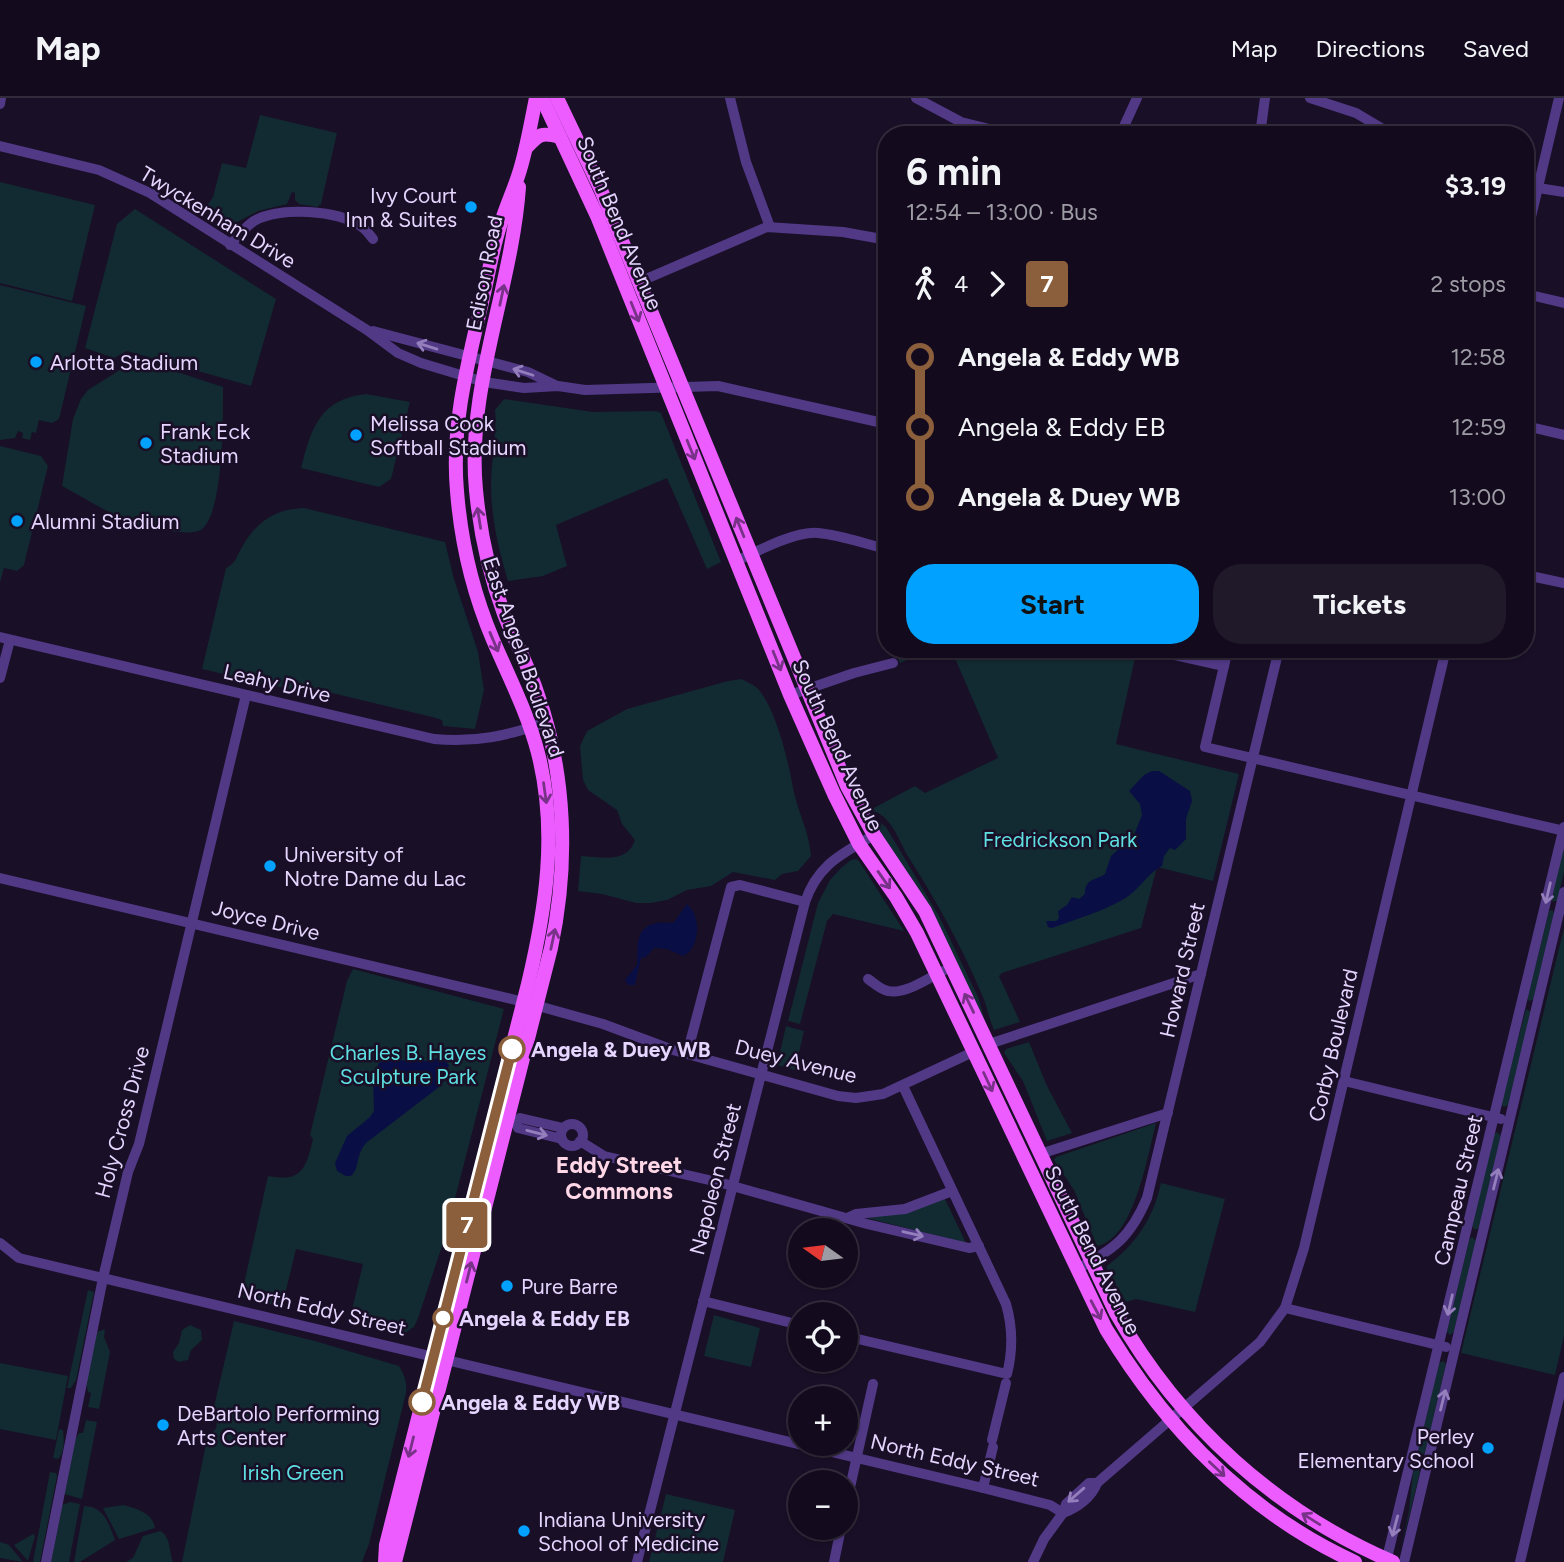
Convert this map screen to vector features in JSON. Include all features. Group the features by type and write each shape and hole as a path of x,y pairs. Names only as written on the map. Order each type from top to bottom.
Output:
{"main road":[{"name":"South Bend Avenue","path":"539,98 561,137 597,216 790,695 834,794 859,844 907,914 1076,1270 1124,1358 1170,1420"},
{"name":"Edison Road","path":"484,382 516,224 520,172 539,98"},
{"name":"South Bend Avenue","path":"557,98 601,190 848,786 874,835 925,911 1116,1313 1160,1383 1183,1408"},
{"path":"525,149 544,133 561,137"},
{"name":"Edison Road","path":"465,377 501,223 520,172"},
{"name":"East Angela Boulevard","path":"385,1562 386,1545 512,1121 549,866 549,824 538,752 493,640 466,553 456,473 457,424 465,377"},
{"name":"East Angela Boulevard","path":"395,1562 440,1359 530,1004 556,927 562,862 560,795 545,722 536,688 495,590 482,537 475,464 477,416 484,382"},
{"path":"1183,1408 1205,1433 1258,1483 1317,1523 1389,1561"},
{"path":"1170,1420 1218,1470 1249,1496 1311,1539 1354,1562"}],"street":[{"path":"0,104 1,98"},
{"path":"730,98 746,162 770,226"},
{"path":"915,98 954,120 978,126"},
{"path":"1124,126 1137,98"},
{"path":"1261,126 1265,98"},
{"path":"1310,98 1356,113 1378,126"},
{"path":"1534,205 1559,98"},
{"name":"Twyckenham Drive","path":"0,146 99,170 150,193 367,330 398,353 465,377 524,388 558,386 609,390 718,386 878,423"},
{"path":"1534,187 1564,192"},
{"path":"230,245 255,220 290,210 314,212 347,220 362,227 373,239"},
{"path":"639,282 770,226 843,232 878,238"},
{"path":"1534,296 1564,303"},
{"name":"Twyckenham Drive","path":"367,330 403,337 426,346 527,372 558,386"},
{"path":"1534,428 1564,435"},
{"path":"736,561 810,533 878,547"},
{"path":"1534,577 1564,583"},
{"path":"0,678 5,638"},
{"name":"Leahy Drive","path":"5,638 445,740 478,740 545,722"},
{"path":"1196,658 1224,666"},
{"path":"1226,658 1205,747 1564,829"},
{"name":"Howard Street","path":"1076,1270 1110,1251 1127,1235 1138,1218 1149,1191 1277,658"},
{"name":"Corby Boulevard","path":"1183,1408 1260,1342 1285,1308 1304,1248 1444,658"},
{"path":"790,695 893,663"},
{"name":"Holy Cross Drive","path":"46,1562 103,1278 128,1172 139,1144 246,695"},
{"name":"Campeau Street","path":"1389,1561 1564,829"},
{"name":"Napoleon Street","path":"636,1562 805,901 825,866 874,835"},
{"name":"Joyce Drive","path":"0,878 530,1004"},
{"path":"687,1054 731,887 737,885 805,901"},
{"name":"Campeau Street","path":"1404,1562 1564,892"},
{"path":"867,979 889,992 897,991 911,987 951,966"},
{"path":"989,1044 1200,974"},
{"name":"Duey Avenue","path":"530,1004 603,1024 687,1054 838,1096 856,1098 870,1097 903,1086 973,1052"},
{"path":"1344,1080 1510,1121"},
{"path":"903,1086 1009,1313 1012,1342 983,1488"},
{"path":"1040,1154 1168,1114"},
{"path":"512,1121 518,1128 563,1134"},
{"path":"563,1134 571,1124 577,1125 582,1132 580,1141"},
{"path":"563,1134 567,1144 580,1141"},
{"path":"580,1141 604,1156 733,1186 847,1218 856,1214 905,1209 952,1191"},
{"path":"858,1221 969,1248 979,1246"},
{"name":"North Eddy Street","path":"0,1243 19,1258 983,1488 1051,1505 1063,1513"},
{"path":"703,1301 788,1322"},
{"path":"1285,1308 1455,1350"},
{"path":"858,1339 1006,1378"},
{"path":"1520,1562 1564,1377"},
{"path":"854,1470 873,1384"},
{"path":"1033,1562 1040,1545 1063,1513 1079,1505 1094,1491 1097,1483 1183,1408"},
{"path":"834,1562 839,1540"}],"green space":[{"path":"260,115 337,133 321,204 317,207 299,204 292,192 287,204 258,211 230,226 205,209 213,197 222,163 246,168"},
{"path":"0,182 95,205 72,301 0,283"},
{"path":"135,209 276,299 251,386 127,351 114,358 85,348 117,224"},
{"name":"Arlotta Stadium","path":"0,285 86,306 59,419 52,423 39,420 36,433 32,432 30,440 22,438 23,433 18,431 15,438 0,440"},
{"name":"Frank Eck Stadium","path":"150,363 223,387 221,462 215,503 209,519 202,529 196,531 169,531 125,520 62,486 73,419 81,399 88,390 123,368"},
{"name":"Melissa Cook Softball Stadium","path":"366,394 410,402 391,479 379,487 301,468 309,440 320,418 338,402"},
{"path":"504,399 593,412 661,413 721,562 707,569 667,478 556,525 567,566 543,576 508,581 496,534 491,486 495,410"},
{"name":"Alumni Stadium","path":"0,446 41,456 48,466 24,565 17,571 4,568 0,582"},
{"path":"304,508 445,542 478,652 484,690 475,729 443,726 442,720 436,718 303,686 301,692 202,669 226,568 234,562 247,538 267,518 284,511"},
{"path":"898,658 912,658 900,663"},
{"name":"Fredrickson Park","path":"955,658 1135,658 1116,744 1239,774 1213,881 1157,867 1141,928 999,976 1020,1022 994,1030 984,999 939,908 889,823 884,817 870,810 915,786 925,793 998,758"},
{"path":"742,679 755,686 763,695 775,720 811,856 798,871 782,874 775,880 733,872 711,886 687,890 667,900 651,903 636,903 578,891 581,856 620,856 631,848 635,840 622,824 617,810 588,790 583,780 580,746 587,731 627,709"},
{"path":"870,814 886,827 939,916 979,999 985,1022"},
{"path":"1564,845 1564,872 1557,901 1551,901"},
{"path":"856,859 904,931 833,914 827,921 800,1024 788,1021 818,903 830,880 841,868"},
{"path":"1549,911 1554,913 1534,999 1530,1001 1527,999"},
{"path":"1564,928 1564,1336 1555,1375 1461,1353"},
{"name":"Charles B. Hayes Sculpture Park","path":"353,969 504,1009 445,1237 418,1318 414,1327 406,1332 349,1322 363,1264 296,1249 282,1307 241,1297 268,1176 279,1178 295,1175 301,1171 308,1158 313,1139 310,1135 347,981"},
{"path":"1526,1009 1531,1012 1508,1105 1504,1107 1501,1104"},
{"path":"786,1026 804,1031 795,1070 777,1065"},
{"path":"1029,1042 1047,1086 1072,1133 1047,1141 1023,1081 1004,1053 1006,1049"},
{"path":"1156,1123 1144,1174 1130,1213 1121,1229 1110,1240 1097,1246 1074,1190 1054,1160 1056,1157"},
{"path":"1497,1132 1501,1136 1479,1228 1475,1230 1472,1226 1494,1134"},
{"path":"1161,1183 1225,1199 1195,1312 1136,1299 1126,1302 1107,1269 1142,1230"},
{"path":"944,1197 966,1243 867,1218 868,1217"},
{"path":"1472,1237 1476,1241 1454,1332 1450,1335 1447,1332 1469,1240"},
{"path":"88,1290 94,1292 76,1380 71,1388 67,1388"},
{"path":"714,1315 760,1328 751,1367 704,1356"},
{"name":"Irish Green","path":"234,1321 399,1366 406,1382 406,1393 369,1544 362,1562 182,1562 208,1434 215,1430 216,1426 216,1419 212,1415"},
{"path":"190,1325 201,1330 202,1340 191,1350 188,1360 179,1362 174,1359 173,1352 179,1343 182,1330"},
{"path":"105,1329 104,1337 110,1352 99,1409 88,1407 91,1393 88,1392 86,1383 97,1332"},
{"path":"1443,1361 1446,1364 1425,1453 1422,1455 1418,1451 1439,1363"},
{"path":"0,1363 68,1376 56,1440 0,1429"},
{"path":"86,1420 97,1422 82,1499 64,1494 74,1442 79,1433 83,1433"},
{"path":"59,1429 63,1430 64,1442 58,1459 53,1458"},
{"path":"1418,1468 1420,1472 1401,1549 1413,1472"},
{"path":"50,1472 56,1473 57,1476 40,1562 33,1562"},
{"path":"666,1494 735,1510 723,1562 649,1562"},
{"path":"70,1502 80,1504 69,1562 51,1562 62,1505"},
{"path":"124,1505 148,1515 155,1528 119,1539 103,1508"},
{"path":"84,1506 101,1513 115,1540 80,1562 74,1562"},
{"path":"160,1531 168,1540 173,1562 126,1562 133,1558 143,1536"},
{"path":"33,1534 35,1536 28,1561 14,1545"},
{"path":"0,1542 9,1545 23,1562 0,1558"}],"shaded area":[{"path":"1159,771 1190,791 1192,801 1186,819 1186,839 1175,850 1170,848 1164,856 1162,866 1124,899 1089,915 1048,927 1046,921 1056,921 1059,918 1058,911 1067,905 1072,897 1079,899 1085,894 1089,882 1105,874 1111,856 1134,835 1142,815 1140,804 1129,791 1144,775"},
{"path":"687,904 692,909 697,924 693,947 683,956 667,949 654,948 646,957 641,958 635,985 628,985 625,980 637,965 638,941 644,929 657,923 674,922"},
{"path":"441,1056 449,1065 439,1087 366,1143 351,1176 337,1171 335,1163 347,1136 374,1111 373,1079 379,1063 385,1060 431,1061"}],"bus line":[{"name":"7","path":"422,1402 512,1049"}],"place":[{"name":"Ivy Court Inn & Suites","path":"471,207"},
{"name":"Arlotta Stadium","path":"36,362"},
{"name":"Melissa Cook Softball Stadium","path":"356,435"},
{"name":"Frank Eck Stadium","path":"146,443"},
{"name":"Alumni Stadium","path":"17,521"},
{"name":"University of Notre Dame du Lac","path":"270,866"},
{"name":"Angela & Duey WB","path":"512,1049"},
{"name":"Pure Barre","path":"507,1286"},
{"name":"Angela & Eddy EB","path":"443,1318"},
{"name":"Angela & Eddy WB","path":"422,1402"},
{"name":"DeBartolo Performing Arts Center","path":"163,1425"},
{"name":"Perley Elementary School","path":"1488,1448"},
{"name":"Indiana University School of Medicine","path":"524,1531"}],"district":[{"name":"Eddy Street Commons","path":"619,1178"}]}
